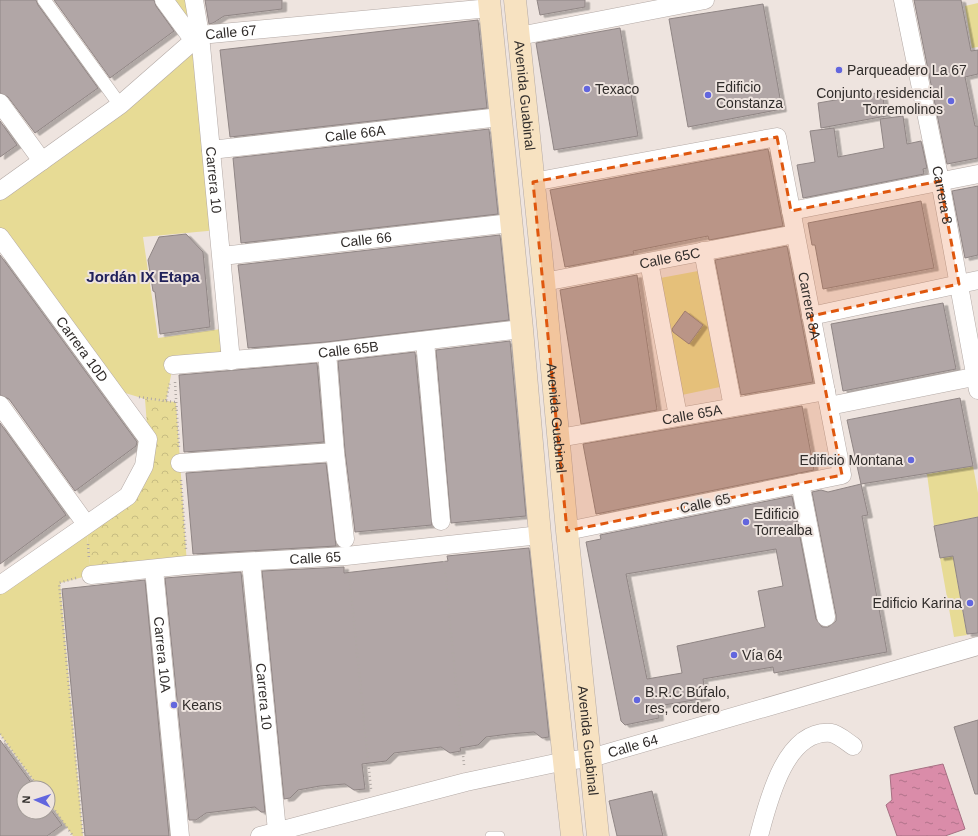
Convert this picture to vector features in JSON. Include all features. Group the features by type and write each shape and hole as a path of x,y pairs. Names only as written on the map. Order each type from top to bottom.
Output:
{"main road":[{"name":"Avenida Guabinal","path":"515,0 598,836"},
{"name":"Avenida Guabinal","path":"490,4 522,329 540,535 572,836"}],"street":[{"path":"44,0 120,105"},
{"path":"164,0 197,38"},
{"name":"Carrera 10","path":"194,0 222,256 231,361"},
{"path":"519,36 704,0"},
{"name":"Carrera 8","path":"903,0 940,181 977,380"},
{"name":"Calle 67","path":"0,191 120,105 197,38 490,4"},
{"path":"0,103 42,161"},
{"name":"Calle 66A","path":"211,150 500,116"},
{"name":"Carrera 8A","path":"533,182 777,137 842,475"},
{"path":"791,211 978,174"},
{"name":"Calle 66","path":"222,256 511,223"},
{"name":"Calle 65C","path":"544,282 795,234"},
{"name":"Carrera 10D","path":"0,237 148,439 144,466 128,496 86,524"},
{"path":"703,251 733,407"},
{"path":"649,262 678,416"},
{"path":"811,316 978,280"},
{"name":"Calle 65B","path":"173,365 327,352 522,329"},
{"path":"425,341 441,521"},
{"path":"327,352 334,452 346,547"},
{"name":"Calle 65A","path":"558,438 733,407 828,398 977,380"},
{"path":"0,405 86,524 3,577"},
{"path":"180,463 334,452"},
{"name":"Calle 65","path":"567,531 842,475"},
{"path":"800,483 826,616"},
{"name":"Calle 65","path":"91,575 187,565 251,562 346,547 443,546 540,535"},
{"name":"Carrera 10","path":"251,562 278,833"},
{"name":"Carrera 10A","path":"154,569 180,836"},
{"name":"Calle 64","path":"278,833 373,805 466,782 565,761 591,758 978,646"},
{"path":"759,836 771,792 791,752 811,736 832,733 852,746"}],"lane":[{"path":"490,836 500,836"}],"path":[{"path":"166,400 173,365"},
{"path":"112,388 145,399 176,402"},
{"path":"86,524 91,575"},
{"path":"443,546 466,782"},
{"path":"346,547 373,805"},
{"path":"60,582 83,836"},
{"path":"0,734 33,780"},
{"path":"56,812 73,836"}],"highlighted area":[{"path":"777,137 791,211 940,181 959,284 811,316 842,475 567,531 533,182"}],"green space":[{"path":"164,0 194,0 218,230 143,237 158,338 228,328 231,361 173,365 166,401 145,399 112,389 0,237 0,191 194,42"},
{"path":"978,3 978,47 972,48 965,6"},
{"path":"698,271 720,387 677,396 655,279"},
{"path":"145,399 176,402 187,565 91,575 86,524 128,496 148,439"},
{"path":"973,466 978,493 978,517 934,526 927,474"},
{"path":"86,524 91,575 60,583 83,836 73,836 56,812 56,780 33,780 0,734 0,586"},
{"path":"978,551 978,570 956,574 967,635 954,637 940,558"}],"water":[{"path":"943,764 965,829 945,836 897,836 886,805 892,800 890,775"}],"building":[{"path":"0,0 36,0 38,5 98,88 35,133 8,97 0,93"},
{"path":"54,0 154,0 156,6 174,31 110,78"},
{"path":"205,0 282,0 282,9 224,16 209,24"},
{"path":"537,0 585,0 585,7 540,15"},
{"name":"Conjunto residencial Torremolinos","path":"914,0 961,0 971,51 978,50 978,74 965,77 975,126 978,126 978,158 947,164"},
{"path":"763,4 782,109 688,127 669,19"},
{"path":"478,20 487,108 230,137 220,50"},
{"name":"Texaco","path":"620,28 638,136 554,150 536,43"},
{"path":"882,92 886,116 821,128 818,103"},
{"path":"903,116 907,144 921,141 927,168 923,169 924,174 803,198 797,165 815,162 810,131 834,128 838,157 884,148 880,119"},
{"path":"0,121 17,145 0,157"},
{"path":"489,129 498,214 241,243 233,158"},
{"path":"768,149 783,226 709,240 708,236 633,251 634,254 565,267 550,190"},
{"path":"978,186 978,255 965,258 952,191"},
{"path":"921,201 934,268 823,289 815,245 812,245 808,223"},
{"path":"186,234 203,252 210,327 160,334 155,292 153,291 148,260 159,237"},
{"path":"500,235 509,320 326,342 248,348 238,265"},
{"path":"787,246 813,382 741,395 715,260"},
{"path":"0,255 137,442 136,446 75,491 9,399 0,395"},
{"path":"637,275 657,410 581,424 560,290"},
{"path":"943,303 956,369 843,391 831,324"},
{"path":"685,311 703,325 689,344 673,332 672,329"},
{"path":"510,341 526,516 451,523 436,350"},
{"path":"415,352 432,525 355,532 345,451 338,361"},
{"path":"317,363 324,442 184,452 179,375"},
{"path":"960,398 973,466 861,484 847,420"},
{"path":"802,406 814,470 596,514 583,444"},
{"path":"0,423 66,515 0,564"},
{"path":"326,463 336,546 193,554 186,473"},
{"path":"861,484 868,515 862,516 887,652 774,673 773,667 703,679 706,698 658,706 659,718 625,725 621,721 586,542 601,539 600,535 792,496 816,619 822,627 828,627 836,621 836,615 812,492 821,490 828,492","holes":["776,549 783,586 758,591 765,627 677,646 682,673 647,679 626,574"]},
{"path":"978,517 978,633 967,634 953,556 940,558 934,526"},
{"path":"529,548 549,737 542,738 534,732 509,734 486,737 478,745 460,748 461,751 450,753 441,747 394,753 386,761 362,764 365,789 354,790 345,784 320,786 298,790 290,798 284,799 262,571 344,567 344,573 448,561 447,556"},
{"path":"241,572 265,812 261,812 255,807 206,813 196,820 189,820 165,578"},
{"path":"145,580 169,836 85,836 62,589"},
{"path":"978,720 978,794 975,794 954,727"},
{"path":"0,740 29,780 16,780 16,820 56,820 56,817 62,825 47,836 0,836"},
{"path":"652,791 663,836 617,836 609,801"}],"place":[{"name":"Parqueadero La 67","path":"839,70"},
{"name":"Texaco","path":"587,89"},
{"name":"Edificio Constanza","path":"708,95"},
{"name":"Conjunto residencial Torremolinos","path":"951,101"},
{"name":"Edificio Montana","path":"911,460"},
{"name":"Edificio Torrealba","path":"746,522"},
{"name":"Edificio Karina","path":"970,603"},
{"name":"Vía 64","path":"734,655"},
{"name":"B.R.C Búfalo, res, cordero","path":"637,700"},
{"name":"Keans","path":"174,705"}],"district":[{"name":"Jordán IX Etapa","path":"143,276"}]}
